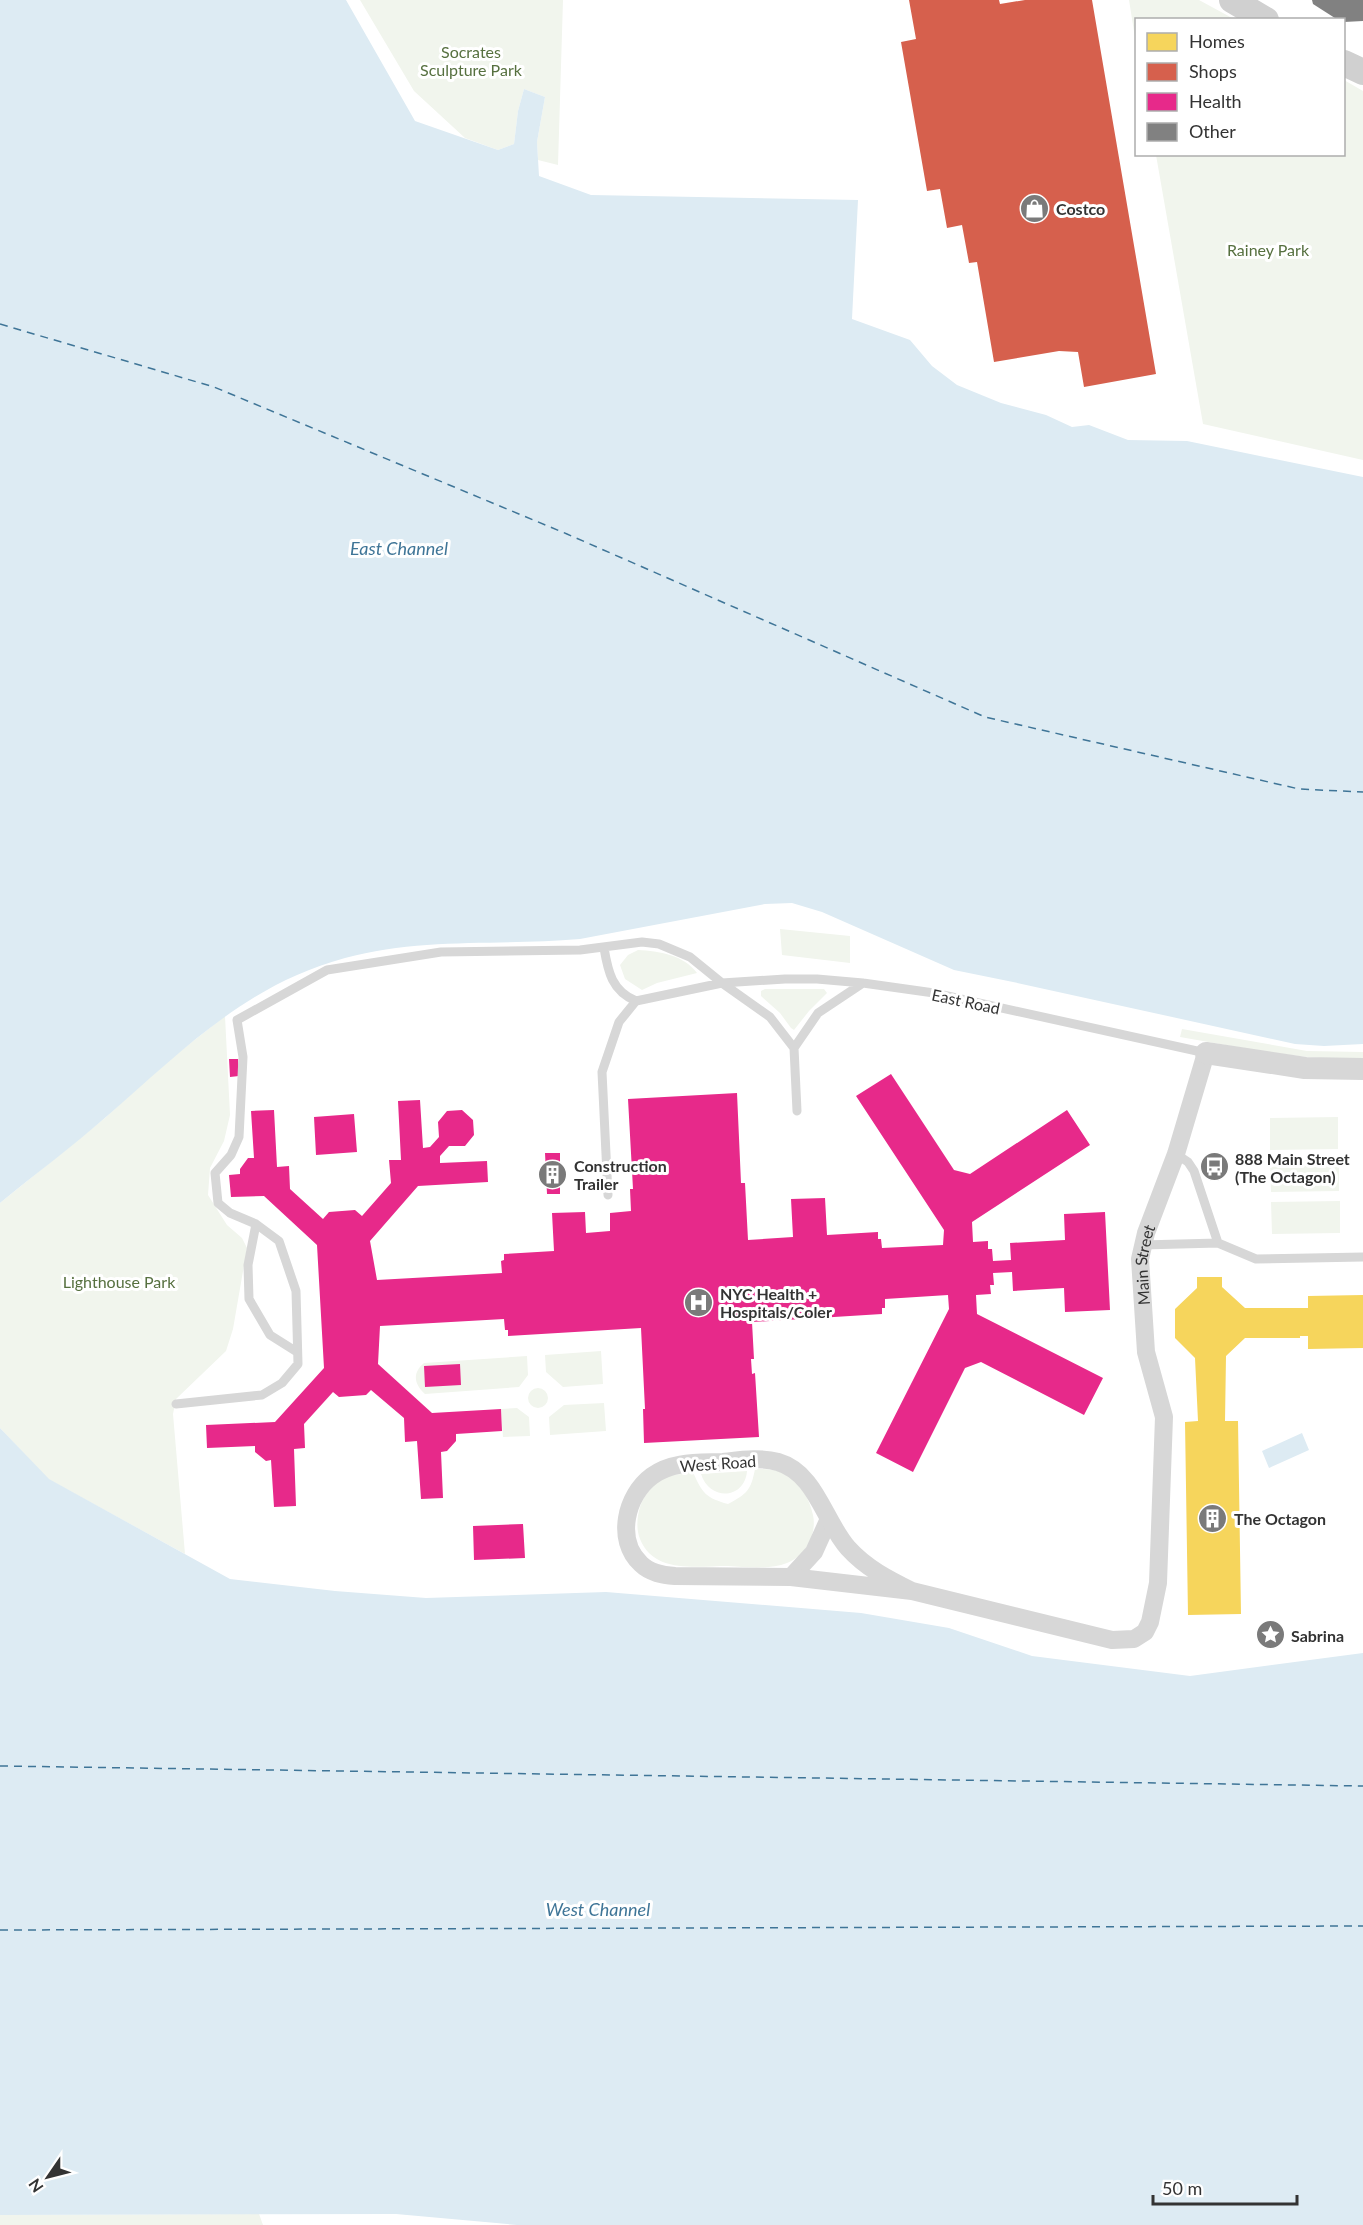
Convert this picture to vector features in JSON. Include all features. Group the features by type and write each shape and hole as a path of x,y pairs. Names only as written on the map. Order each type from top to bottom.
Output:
{"main road":[{"path":"1232,0 1263,18"},
{"path":"1345,63 1363,72"}],"street":[{"path":"1206,1053 1305,1068 1363,1069"},
{"name":"Main Street","path":"1140,1636 1150,1622 1158,1583 1164,1427 1160,1398 1146,1352 1140,1267 1142,1245 1176,1154 1206,1053"},
{"name":"West Road","path":"912,1591 868,1567 848,1548 828,1521 810,1486 799,1474 784,1464 759,1459 682,1464 667,1468 653,1476 642,1485 629,1505 627,1519 629,1541 637,1560 652,1571 675,1576 791,1577 912,1591 1112,1640 1127,1641 1140,1636"},
{"path":"791,1577 814,1552 828,1521"}],"lane":[{"path":"176,1404 262,1395 282,1383 297,1364 296,1292 279,1241 256,1224 230,1213 218,1203 215,1173 231,1155 239,1137 243,1057 237,1020 327,970 441,952 580,950 642,942 659,944 690,957 770,1017 794,1048 797,1111"},
{"path":"604,948 611,980 620,991 636,1001 619,1022 602,1072 608,1195"},
{"name":"East Road","path":"636,1001 722,983 785,979 863,983 934,993 1206,1053"},
{"path":"794,1048 818,1013 863,983"},
{"path":"1176,1154 1188,1162 1194,1171 1218,1243"},
{"path":"256,1224 248,1265 249,1299 270,1335 297,1352"},
{"path":"1142,1245 1218,1243 1256,1259 1363,1257"}],"green space":[{"name":"Socrates Sculpture Park","path":"360,0 563,0 558,165 538,160 537,142 545,97 524,89 518,111 514,144 498,150 465,138 414,91"},
{"path":"1129,0 1199,0 1232,18 1135,18 1135,38"},
{"name":"Rainey Park","path":"1345,81 1363,91 1363,460 1203,424 1156,156 1345,156"},
{"path":"780,929 850,936 850,963 782,955"},
{"path":"638,950 654,951 678,958 697,973 657,983 642,990 625,979 620,965 628,955"},
{"path":"765,989 824,989 827,993 794,1030 761,996 761,991"},
{"name":"Lighthouse Park","path":"225,1016 230,1115 224,1141 210,1168 208,1195 227,1225 242,1238 247,1248 233,1329 226,1351 176,1399 173,1414 185,1554 48,1479 0,1428 0,1203 105,1118 164,1064"},
{"path":"1182,1029 1307,1051 1363,1052 1363,1059 1294,1056 1248,1049 1180,1037"},
{"path":"1338,1117 1338,1149 1270,1150 1270,1118"},
{"path":"1339,1159 1339,1191 1271,1192 1270,1160"},
{"path":"1340,1201 1340,1233 1272,1234 1271,1202"},
{"path":"601,1351 603,1384 563,1387 546,1372 545,1355"},
{"path":"527,1356 528,1375 519,1387 425,1394 416,1379 424,1363"},
{"path":"538,1388 545,1391 548,1398 545,1405 538,1408 531,1405 528,1398 531,1391"},
{"path":"604,1403 606,1431 550,1435 549,1417 564,1405"},
{"path":"517,1408 529,1417 530,1436 503,1437 501,1409"},
{"path":"755,1469 778,1471 785,1474 801,1488 809,1501 814,1522 812,1537 805,1550 794,1560 765,1567 690,1567 666,1563 655,1558 646,1550 637,1527 638,1515 644,1498 658,1482 669,1476 693,1472 706,1494 728,1504 747,1491"},
{"path":"747,1471 740,1487 727,1494 712,1489 705,1483 701,1474"},
{"path":"259,2214 263,2225 0,2225 0,2215"}],"water":[{"name":"East Channel","path":"0,0 346,0 415,121 498,150 514,144 518,111 524,89 545,97 537,142 539,176 591,195 858,200 852,319 910,340 932,366 957,385 1001,403 1046,415 1072,427 1089,425 1128,440 1187,441 1363,477 1363,1044 1324,1046 1295,1044 954,970 822,912 792,903 765,904 580,939 433,945 374,951 309,970 276,985 216,1023 93,1128 0,1203"},
{"name":"West Channel","path":"0,1428 49,1479 230,1579 335,1591 426,1598 606,1592 861,1613 949,1628 1032,1656 1190,1676 1363,1653 1363,2225 517,2225 396,2214 0,2215"},
{"path":"1302,1433 1309,1450 1269,1468 1262,1451"}],"building: Homes":[{"name":"The Octagon","path":"1197,1277 1222,1277 1222,1287 1245,1308 1308,1308 1308,1296 1363,1295 1363,1348 1308,1349 1308,1336 1245,1338 1226,1356 1225,1421 1238,1421 1241,1614 1188,1615 1185,1422 1198,1421 1195,1358 1175,1338 1175,1309 1197,1288"}],"building: Shops":[{"name":"Costco","path":"909,0 999,0 1000,4 1025,0 1092,0 1156,374 1084,387 1078,352 1059,351 994,362 977,262 969,263 962,225 947,228 940,189 927,191 901,42 916,39"}],"building: Health":[{"path":"229,1059 238,1059 239,1076 230,1077"},
{"path":"891,1074 954,1170 970,1174 1067,1110 1090,1145 972,1222 973,1242 988,1241 988,1249 992,1249 993,1261 1011,1260 1010,1243 1065,1240 1064,1214 1105,1212 1110,1310 1065,1312 1064,1288 1013,1291 1012,1272 993,1273 994,1285 990,1285 991,1294 976,1295 977,1314 1103,1378 1084,1415 981,1362 965,1368 913,1472 876,1453 949,1309 948,1295 885,1299 882,1314 752,1322 754,1359 751,1359 752,1374 755,1373 759,1437 644,1443 643,1409 645,1409 641,1328 508,1336 504,1319 380,1326 378,1364 432,1413 501,1409 502,1431 456,1434 456,1441 447,1451 441,1452 443,1498 421,1499 417,1441 405,1442 404,1418 371,1390 366,1395 339,1397 333,1392 304,1424 305,1448 294,1449 296,1506 274,1507 271,1460 266,1461 255,1452 255,1446 207,1448 206,1425 275,1422 324,1368 317,1245 264,1196 231,1197 229,1175 240,1174 240,1169 248,1158 254,1158 251,1111 274,1110 277,1167 289,1166 290,1189 323,1219 329,1212 355,1210 362,1216 391,1183 389,1160 401,1160 398,1101 420,1100 423,1148 430,1147 439,1137 438,1122 447,1111 462,1110 473,1120 474,1135 465,1146 449,1146 440,1156 440,1163 487,1161 488,1182 418,1186 370,1241 377,1280 502,1273 501,1261 504,1260 504,1254 554,1251 552,1213 585,1212 586,1233 610,1231 610,1213 631,1211 630,1189 633,1189 628,1099 737,1093 741,1183 745,1183 748,1240 793,1237 791,1199 825,1198 827,1235 878,1232 882,1248 943,1245 944,1230 856,1096"},
{"path":"354,1114 357,1152 316,1155 314,1117"},
{"name":"Construction Trailer","path":"545,1153 560,1153 560,1194 547,1194"},
{"path":"460,1364 461,1385 425,1387 424,1366"},
{"path":"523,1524 525,1558 474,1560 473,1526"}],"building: Other":[{"path":"1312,0 1363,0 1363,21 1345,22 1345,18 1335,18 1313,4"}],"ferry route":[{"path":"0,324 214,387 567,534 985,717 1299,789 1363,792"},
{"path":"0,1766 1363,1786"},
{"path":"0,1930 1363,1926"}],"place":[{"name":"Costco","path":"1035,208"},
{"name":"888 Main Street (The Octagon)","path":"1214,1167"},
{"name":"Construction Trailer","path":"553,1174"},
{"name":"NYC Health + Hospitals/Coler","path":"699,1302"},
{"name":"The Octagon","path":"1213,1518"},
{"name":"Sabrina","path":"1270,1635"}]}
